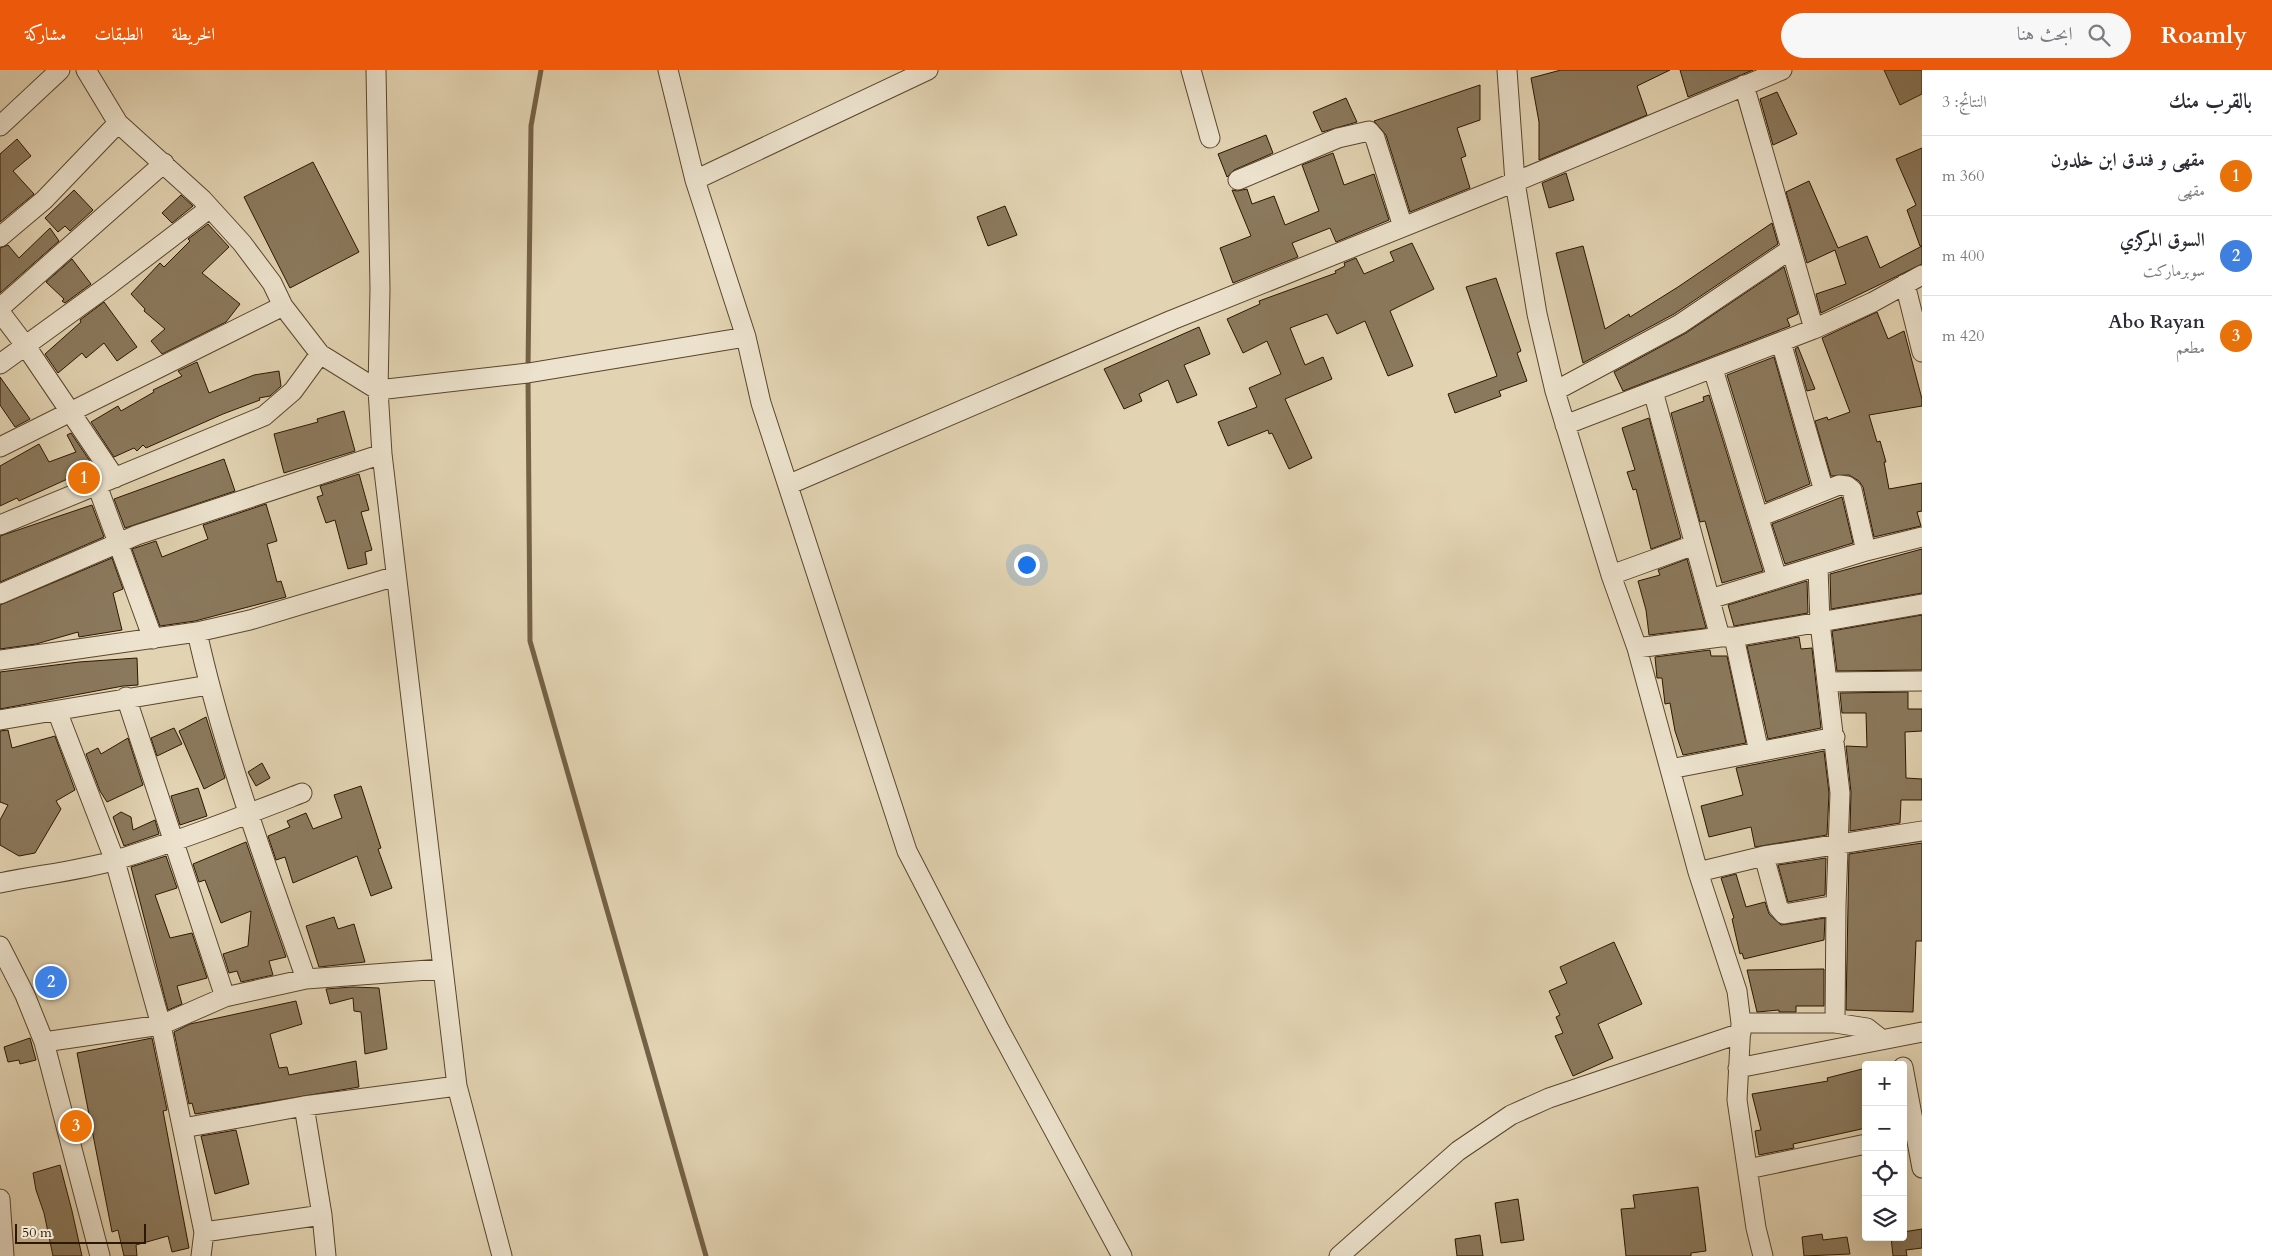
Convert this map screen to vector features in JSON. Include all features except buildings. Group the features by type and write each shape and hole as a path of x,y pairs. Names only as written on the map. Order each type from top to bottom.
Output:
{"street":[{"path":"0,126 60,70"},
{"path":"86,70 118,123 164,163 210,208 257,263 272,284 283,306 320,354 378,390 528,373 746,337"},
{"path":"376,70 380,289 378,390 382,454 457,1086 502,1256"},
{"path":"668,70 695,180 746,337 762,403 790,484 908,851 998,1027 1122,1256"},
{"path":"695,180 928,70"},
{"path":"1191,70 1210,138"},
{"path":"1507,70 1515,182 1537,314 1555,391 1611,575 1637,648 1698,872 1733,975 1740,1004 1741,1028 1737,1100 1756,1228 1763,1256"},
{"path":"790,484 1172,320 1515,182 1782,70"},
{"path":"1744,85 1814,329"},
{"path":"0,236 44,200 118,123"},
{"path":"1238,180 1338,138 1369,131 1375,138 1403,227"},
{"path":"0,308 164,163"},
{"path":"0,364 109,286 210,208"},
{"path":"1555,391 1680,324 1791,249"},
{"path":"1565,425 1814,329 1873,302 1922,275"},
{"path":"1905,284 1922,352"},
{"path":"0,447 283,306"},
{"path":"0,312 25,345 115,478"},
{"path":"1781,342 1824,491"},
{"path":"0,525 264,416 293,391 320,354"},
{"path":"1713,369 1777,578"},
{"path":"1653,391 1694,545 1710,599 1727,637 1759,752"},
{"path":"0,594 118,544 382,454"},
{"path":"97,485 153,639"},
{"path":"1759,518 1839,485 1847,486 1852,490 1866,551"},
{"path":"1710,599 1866,551 1922,537"},
{"path":"1611,575 1694,545"},
{"path":"1818,567 1820,623 1835,736 1840,794 1836,905 1835,1024"},
{"path":"0,660 197,632 250,620 396,576"},
{"path":"1637,648 1820,623 1922,604"},
{"path":"197,632 208,685 249,813 306,979"},
{"path":"1828,682 1922,681"},
{"path":"0,720 126,697 208,685"},
{"path":"126,697 225,998"},
{"path":"57,710 115,860 161,1024 204,1232 201,1256"},
{"path":"1670,769 1835,736"},
{"path":"0,883 115,860 173,840 200,833 302,793"},
{"path":"1698,872 1764,856 1922,830"},
{"path":"1764,856 1778,907 1784,914 1836,905"},
{"path":"0,946 25,995 44,1042 100,1256"},
{"path":"44,1042 161,1024 225,998 306,979 442,969"},
{"path":"1339,1256 1458,1151 1511,1115 1549,1098 1741,1028 1835,1024 1867,1028 1889,1038 1900,1061"},
{"path":"1738,1068 1922,1032"},
{"path":"183,1128 304,1106 457,1086"},
{"path":"1907,1090 1922,1168"},
{"path":"304,1106 322,1215 326,1256"},
{"path":"1748,1169 1862,1145"},
{"path":"0,1199 4,1256"},
{"path":"204,1232 322,1215"}],"waterway":[{"path":"528,369 531,126 541,70"},
{"path":"528,377 530,641 706,1256"}],"place":[{"name":"مقهى و فندق ابن خلدون","path":"84,478"},
{"name":"السوق المركزي","path":"51,982"},
{"name":"Abo Rayan","path":"76,1126"}]}
